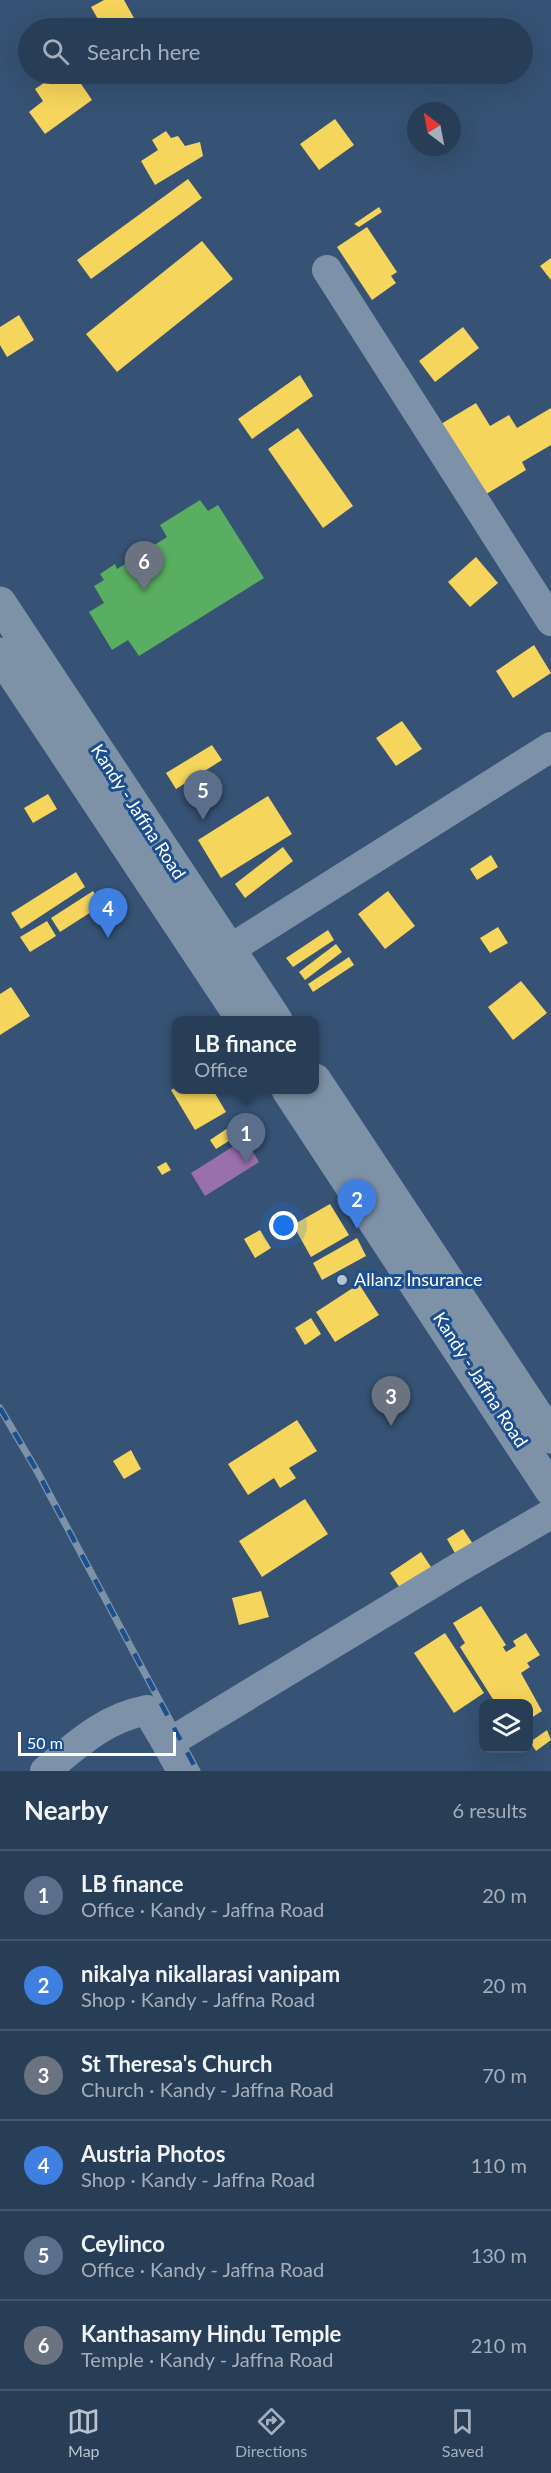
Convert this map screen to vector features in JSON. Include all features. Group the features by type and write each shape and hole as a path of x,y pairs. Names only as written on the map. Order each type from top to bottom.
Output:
{"highway":[{"name":"Kandy - Jaffna Road","path":"0,603 9,659 217,957 272,1016"},
{"name":"Kandy - Jaffna Road","path":"217,957 241,1016"},
{"name":"Kandy - Jaffna Road","path":"319,1086 551,1437"},
{"name":"Kandy - Jaffna Road","path":"291,1094 551,1490"}],"street":[{"path":"327,270 551,621"},
{"path":"217,957 551,747"},
{"path":"168,1744 551,1514"},
{"path":"45,1771 95,1731 123,1714 147,1710 182,1771"}],"building: Homes":[{"path":"104,0 124,0 134,18 97,18 91,7"},
{"path":"42,84 81,84 92,100 45,134 29,112 43,101 35,89"},
{"path":"335,119 354,145 319,170 300,144"},
{"path":"166,131 171,138 178,136 185,146 200,142 203,156 155,185 141,161 158,150 152,140"},
{"path":"188,179 202,198 91,279 77,260"},
{"path":"379,207 382,212 359,227 354,224"},
{"path":"367,227 397,272 391,276 396,283 372,300 337,247"},
{"path":"202,241 233,279 117,372 86,334"},
{"path":"551,258 551,280 540,266"},
{"path":"19,315 34,340 7,357 0,345 0,327"},
{"path":"463,327 479,348 435,382 419,361"},
{"path":"300,375 313,396 252,439 238,419"},
{"path":"476,403 490,426 509,415 517,428 551,408 551,445 522,462 526,470 483,496 441,424"},
{"path":"298,428 353,506 323,528 268,449"},
{"path":"476,557 498,583 470,607 448,582"},
{"path":"534,645 551,673 513,698 496,671"},
{"path":"402,721 422,749 396,766 376,738"},
{"path":"212,745 222,760 176,789 166,773"},
{"path":"48,794 57,809 33,823 24,808"},
{"path":"268,796 292,834 221,878 198,840"},
{"path":"283,847 293,861 245,898 235,884"},
{"path":"491,855 498,867 477,880 470,869"},
{"path":"76,872 85,887 21,929 11,913"},
{"path":"93,891 102,905 60,932 51,918"},
{"path":"388,891 415,926 385,949 358,914"},
{"path":"47,921 56,936 30,952 20,937"},
{"path":"498,927 508,943 490,953 480,938"},
{"path":"328,930 334,940 293,967 286,958"},
{"path":"336,944 342,952 305,980 299,972"},
{"path":"349,957 354,965 313,992 308,984"},
{"path":"521,981 547,1013 513,1040 488,1007"},
{"path":"11,987 30,1016 0,1035 0,994"},
{"path":"173,1094 215,1094 226,1112 195,1130"},
{"path":"234,1124 240,1134 216,1149 210,1140"},
{"path":"166,1162 171,1170 162,1175 157,1167"},
{"path":"330,1204 349,1235 311,1257 293,1225"},
{"path":"260,1230 271,1248 255,1258 244,1239"},
{"path":"357,1238 366,1256 322,1280 313,1263"},
{"path":"359,1284 379,1315 335,1342 316,1312"},
{"path":"311,1318 321,1334 305,1345 295,1328"},
{"path":"297,1420 317,1451 289,1468 296,1478 280,1488 274,1478 248,1495 228,1464"},
{"path":"131,1450 141,1469 124,1479 113,1461"},
{"path":"305,1499 328,1534 262,1577 239,1541"},
{"path":"463,1529 473,1544 456,1555 447,1539"},
{"path":"421,1552 431,1567 400,1588 390,1573"},
{"path":"261,1591 269,1617 239,1625 232,1598"},
{"path":"481,1606 506,1645 503,1647 506,1652 516,1646 513,1641 526,1633 540,1655 527,1663 530,1667 521,1673 542,1711 533,1717 533,1699 493,1699 460,1647 465,1643 453,1623"},
{"path":"445,1633 484,1693 454,1713 414,1653"},
{"path":"547,1730 551,1740 536,1751 533,1740"}],"building: Offices":[{"path":"245,1139 259,1162 205,1196 191,1173"}],"building: Public":[{"path":"200,500 208,511 218,505 264,578 139,656 128,640 112,650 89,612 104,603 94,586 104,580 100,574 115,564 117,569 167,537 160,525"}],"railway":[{"path":"0,1408 37,1471 197,1771"}],"place":[{"name":"Kanthasamy Hindu Temple","path":"144,591"},
{"name":"Ceylinco","path":"203,820"},
{"name":"Austria Photos","path":"108,938"},
{"name":"LB finance","path":"246,1163"},
{"name":"nikalya nikallarasi vanipam","path":"357,1229"},
{"name":"Allanz Insurance","path":"342,1280"},
{"name":"St Theresa's Church","path":"391,1426"}]}
